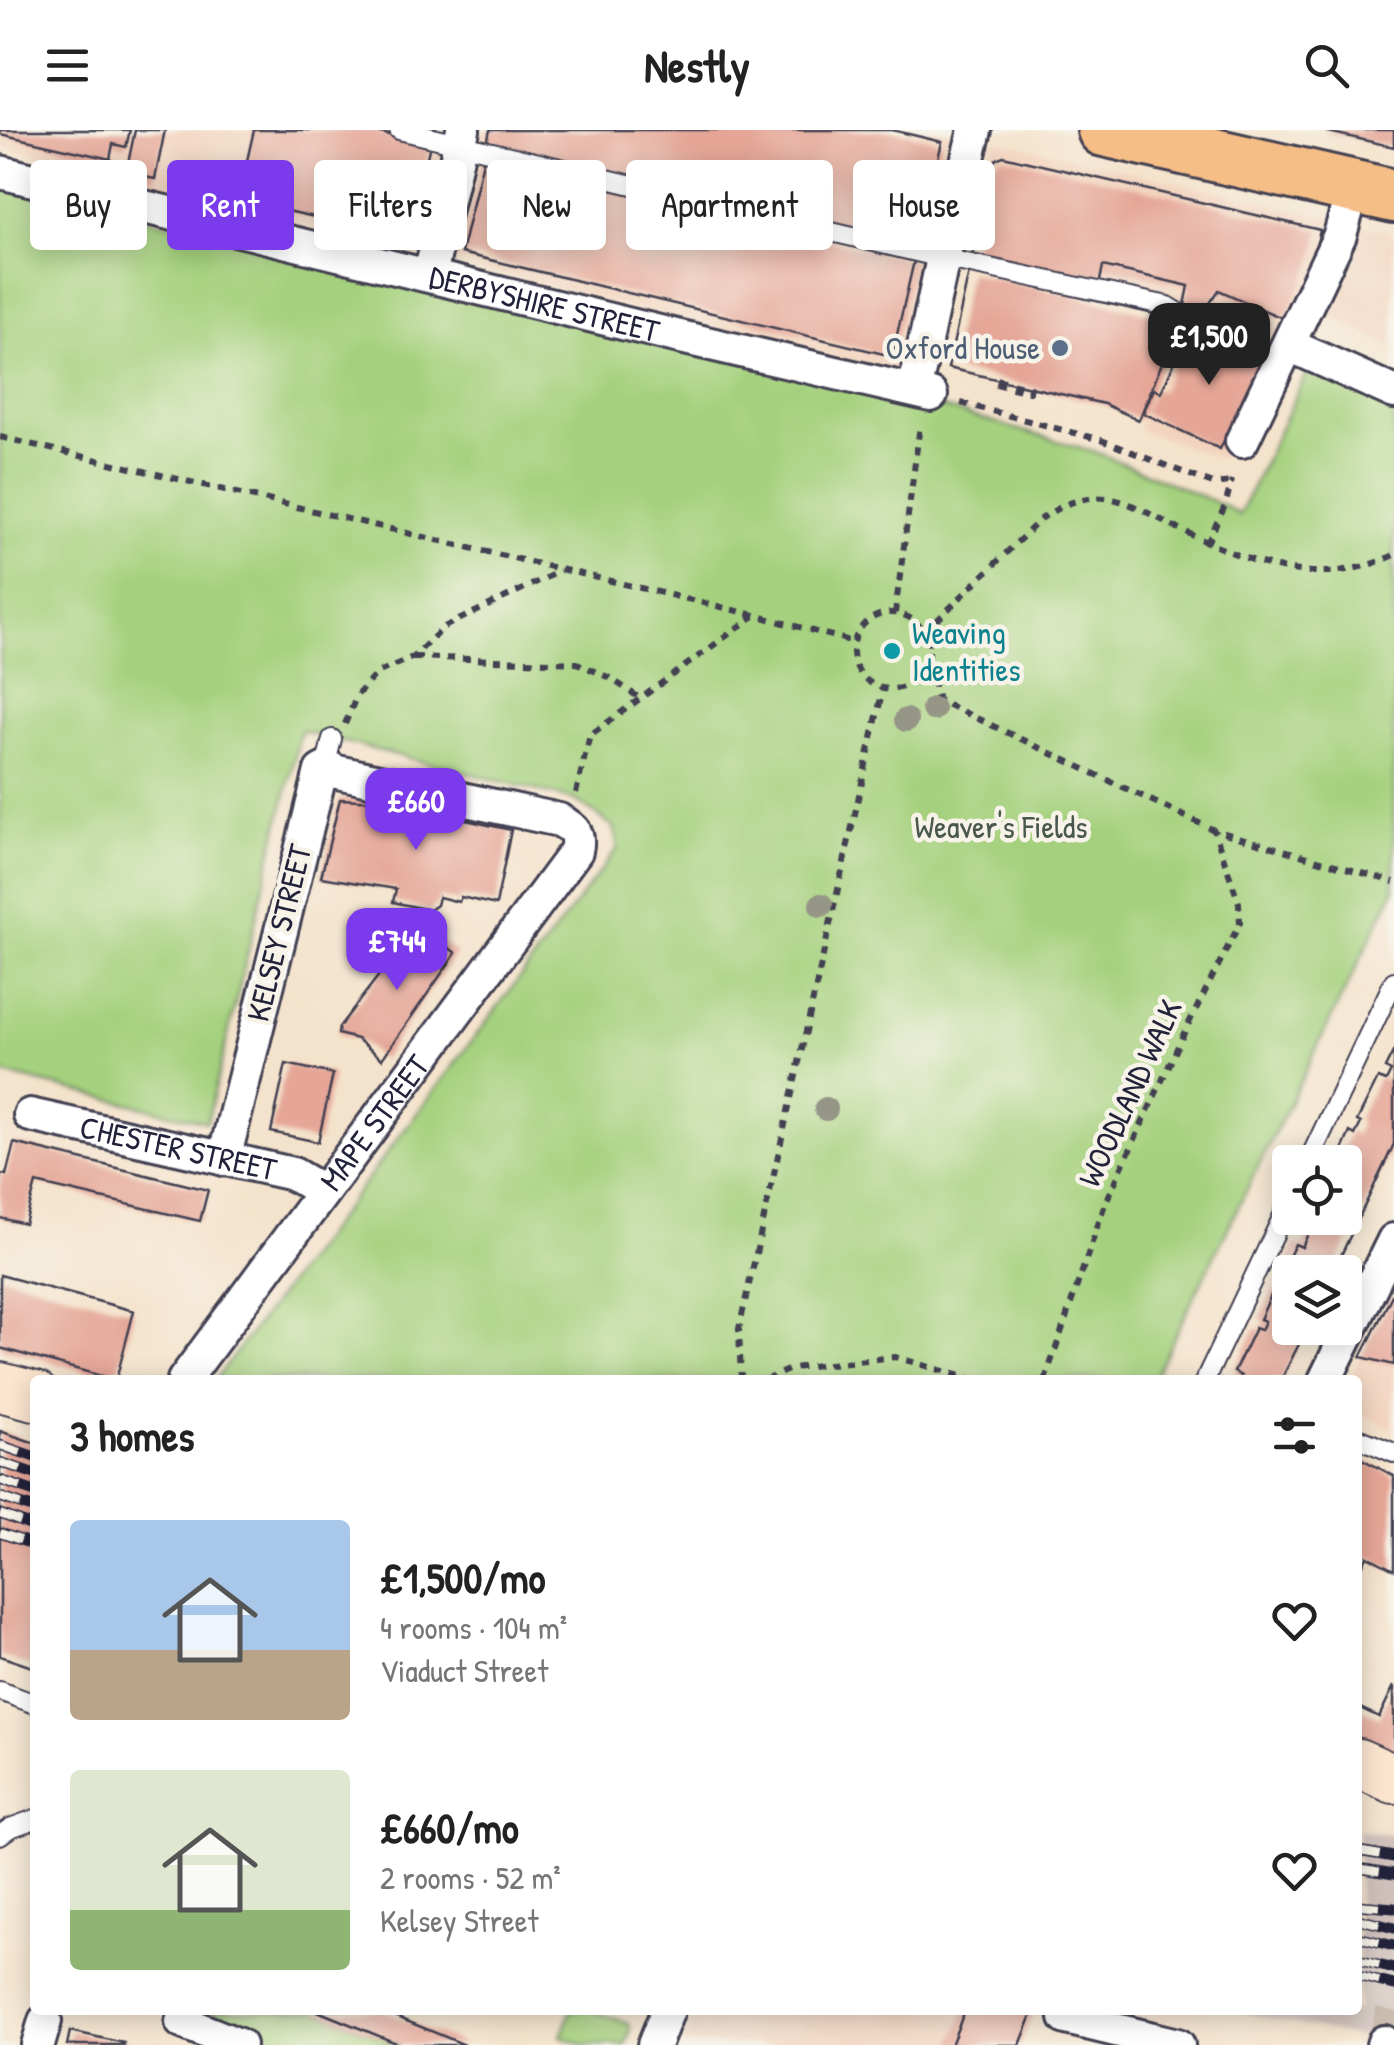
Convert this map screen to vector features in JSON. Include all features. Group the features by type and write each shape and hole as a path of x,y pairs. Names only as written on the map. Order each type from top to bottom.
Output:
{"main road":[{"path":"1104,130 1224,142 1374,190"},
{"path":"0,1387 30,1395"},
{"path":"1362,1764 1394,1779"}],"street":[{"path":"924,393 919,370 976,130"},
{"path":"430,275 461,137"},
{"name":"DERBYSHIRE STREET","path":"0,172 924,393"},
{"path":"1242,441 1340,235 1374,190"},
{"path":"1289,345 1394,392"},
{"path":"334,745 565,824"},
{"name":"KELSEY STREET","path":"224,1159 316,782 334,745"},
{"name":"MAPE STREET","path":"188,1375 576,851 578,840 565,824"},
{"name":"CHESTER STREET","path":"30,1115 293,1174 322,1191"},
{"path":"1327,1375 1394,1240"},
{"path":"182,2022 240,2045"},
{"path":"1063,2024 1178,2045"}],"lane":[{"path":"399,130 461,137 943,258 1168,306 1202,327"},
{"path":"1316,1145 1394,981"},
{"path":"1207,1375 1274,1235"},
{"path":"1362,1440 1394,1453"},
{"path":"0,1690 30,1702"},
{"path":"0,1835 30,1821"}],"path":[{"path":"896,613 924,393 1101,440 1214,484 1231,482 1208,543"},
{"path":"0,438 755,615 854,642"},
{"path":"925,632 1041,519 1062,505 1086,498 1109,498 1262,565 1304,573 1344,570 1394,555"},
{"path":"334,745 357,695 378,673 413,657 444,628 560,571"},
{"path":"928,664 905,687 883,688 859,673 854,662 854,642 872,618 896,613 915,621 925,632 929,645 928,664 938,700 1214,830 1394,882"},
{"path":"565,824 583,811 573,804 590,736 755,615"},
{"path":"413,657 577,664 610,678 640,698"},
{"path":"740,1375 739,1329 883,688"},
{"name":"WOODLAND WALK","path":"1046,1375 1106,1204 1184,1033 1240,923 1239,903 1214,830"},
{"path":"777,1375 792,1368 895,1357 958,1375"}],"shaded area":[{"path":"0,130 952,133 946,160 853,160 853,250 926,250 899,375 408,250 467,250 467,160 314,160 314,226 294,221 294,160 167,160 167,189 147,183 147,160 55,160 0,146"},
{"path":"995,140 1394,233 1394,347 1297,300 1220,459 1138,429 1188,315 967,259 969,250 995,250 995,160 990,160"},
{"path":"1394,1291 1394,1430 1362,1414 1362,1375 1352,1375"},
{"path":"1362,1831 1394,1835 1394,2044 1253,2015 1362,2015"},
{"path":"695,2015 963,2015 951,2045 684,2045"}],"green space":[{"name":"Weaver's Fields","path":"0,184 30,191 30,250 147,250 147,219 167,224 167,250 279,250 929,404 1096,452 1239,515 1312,362 1394,401 1394,891 1155,1375 219,1375 618,848 614,827 575,800 301,731 207,1122 0,1073"},
{"path":"218,2015 327,2015 401,2045 292,2045"},
{"path":"569,2015 606,2015 629,2024 630,2031 625,2045 583,2045 561,2036"}],"building":[{"path":"0,130 130,130 126,147 113,144 110,159 0,134"},
{"path":"135,130 165,130 155,179 147,177 147,160 129,160"},
{"path":"254,130 367,130 430,144 426,160 314,160 314,217 294,212 294,160 247,160"},
{"path":"490,130 892,130 942,142 938,160 853,160 853,229 833,224 833,160 626,160 626,176 606,172 606,160 556,160 487,144"},
{"path":"1394,130 1394,147 1324,131"},
{"path":"1003,156 1320,230 1312,266 1284,319 1219,290 1201,316 1184,310 1189,286 1103,266 1099,286 972,257 974,250 995,250 995,160"},
{"path":"484,157 496,160 487,160 487,250 606,250 606,187 626,191 626,250 833,250 833,241 853,246 853,250 914,261 892,356 461,253 467,250 467,228"},
{"name":"Oxford House","path":"969,272 1154,314 1176,328 1139,420 1104,404 948,368"},
{"path":"1218,324 1268,348 1220,449 1143,413 1154,389 1161,392 1179,353 1200,363"},
{"path":"340,799 379,801 511,830 496,905 461,897 459,902 439,897 430,910 393,902 396,889 321,877"},
{"path":"424,930 456,953 382,1059 357,1039 338,1034 339,1027 410,935 417,941"},
{"path":"1394,1050 1394,1144 1362,1211 1362,1145 1344,1145 1350,1132 1355,1135 1361,1123 1357,1121 1378,1078 1386,1081 1391,1071 1385,1068"},
{"path":"286,1064 333,1074 318,1142 271,1132"},
{"path":"14,1143 208,1190 200,1221 36,1183 25,1224 0,1218 1,1174 6,1175"},
{"path":"1308,1235 1351,1235 1341,1255 1290,1255 1295,1244 1302,1247"},
{"path":"0,1275 134,1311 117,1375 98,1375 0,1348"},
{"path":"1394,1291 1394,1365 1361,1357"},
{"path":"1272,1293 1272,1345 1298,1345 1284,1375 1234,1372 1255,1328 1261,1330 1265,1321 1260,1319"},
{"path":"0,1431 30,1441 30,1666 0,1656"},
{"path":"1362,1459 1394,1476 1394,1570 1367,1556 1362,1567"},
{"path":"1394,1686 1394,1759 1362,1746 1362,1709 1379,1717"},
{"path":"327,2015 392,2015 465,2045 401,2045"},
{"path":"963,2015 1032,2015 1020,2045 951,2045"},
{"path":"70,2031 124,2043 124,2045 67,2045"}],"tunnel":[{"path":"1384,2042 1394,2003"}],"railway":[{"path":"0,1445 30,1455"},
{"path":"0,1462 30,1472"},
{"path":"0,1480 30,1490"},
{"path":"0,1497 30,1507"},
{"path":"0,1514 30,1525"},
{"path":"0,1533 30,1543"},
{"path":"1362,1852 1394,1857"},
{"path":"1362,1869 1394,1874"},
{"path":"1362,1905 1394,1908"},
{"path":"1362,1920 1394,1928"},
{"path":"1362,1938 1394,1946"},
{"path":"1362,1961 1394,1969"},
{"path":"1362,1977 1394,1985"}],"place":[{"name":"Oxford House","path":"1060,348"},
{"name":"Weaving Identities","path":"892,651"}]}
